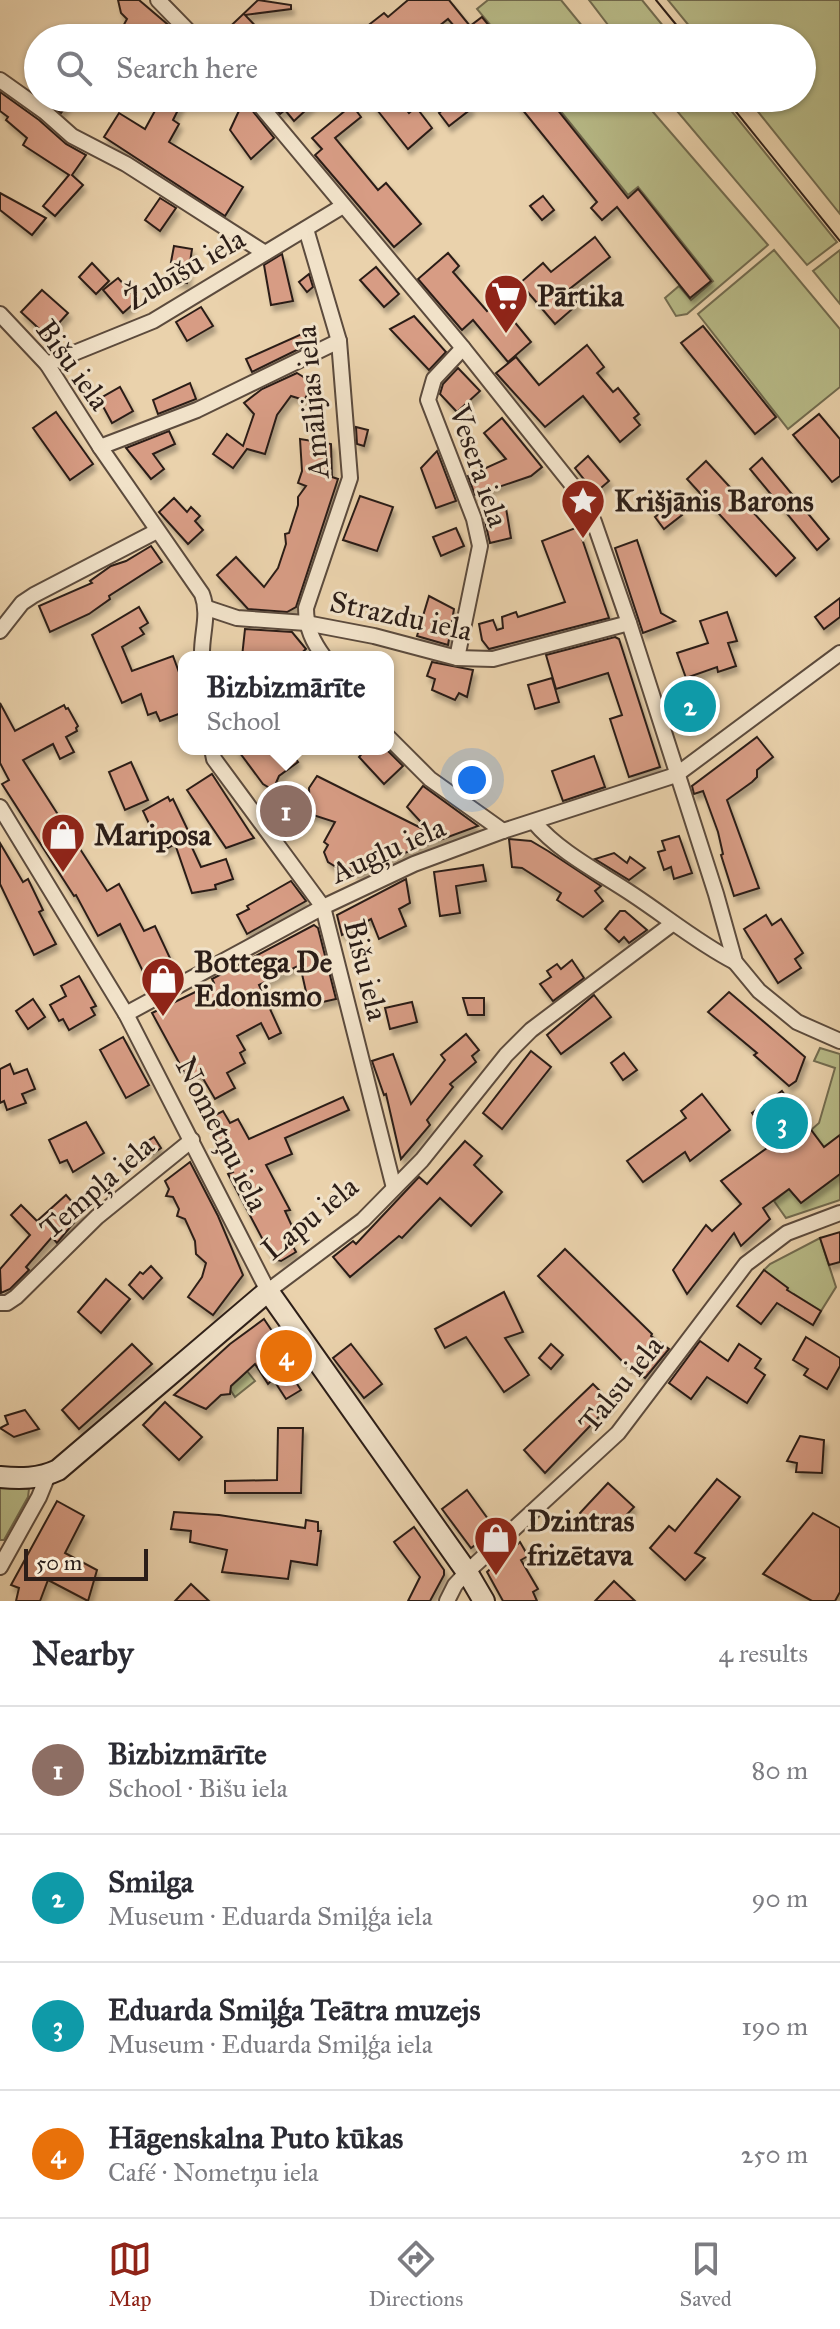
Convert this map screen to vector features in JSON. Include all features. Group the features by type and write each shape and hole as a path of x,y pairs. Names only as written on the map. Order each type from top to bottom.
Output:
{"street":[{"path":"158,0 181,24"},
{"path":"0,80 24,97"},
{"path":"45,112 72,136 126,164 265,253"},
{"path":"266,112 463,348 581,496 594,522 629,623 735,962"},
{"name":"Žubīšu iela","path":"47,364 153,321 343,206"},
{"name":"Amālijas iela","path":"306,229 339,341 350,478 306,608 306,623"},
{"name":"Bišu iela","path":"0,314 47,364 100,447 202,594 207,608"},
{"path":"100,447 197,410 339,341"},
{"name":"Vesera iela","path":"457,658 480,546 474,519 428,400 434,379 463,348"},
{"path":"0,631 22,603 34,595 157,531"},
{"path":"202,651 207,608"},
{"name":"Strazdu iela","path":"207,608 237,618 306,623 374,636 457,658 493,659 629,623"},
{"path":"306,623 320,651"},
{"name":"Augļu iela","path":"126,1014 323,907 414,864 503,831 676,775 840,653"},
{"path":"394,743 430,779 503,831"},
{"name":"Bišu iela","path":"213,755 323,907 394,1188"},
{"name":"Nometņu iela","path":"0,807 126,1014 268,1291 467,1572 484,1601"},
{"path":"534,822 547,837 642,900 672,924 735,962 759,991 797,1022 840,1041"},
{"name":"Lapu iela","path":"1,1563 39,1497 48,1475 93,1442 268,1291 363,1220 422,1160 506,1055 531,1030 672,924"},
{"name":"Tempļa iela","path":"0,1303 7,1303 16,1297 97,1217 192,1140"},
{"name":"Talsu iela","path":"447,1601 455,1585 467,1572 618,1433 746,1264 791,1230 840,1213"},
{"path":"0,1477 48,1475"}],"green space":[{"path":"488,0 561,0 581,24 489,24 477,9"},
{"path":"589,0 642,0 662,24 607,24"},
{"path":"668,0 840,0 840,214 758,112 816,112 816,24 688,24"},
{"path":"561,112 653,112 768,245 687,314 676,316 665,298 679,286 691,300 713,281 638,187 628,195"},
{"path":"678,112 732,112 837,242 807,265"},
{"path":"774,250 840,329 840,387 788,429 698,314"},
{"path":"840,250 840,304 813,271"},
{"path":"820,1048 840,1054 840,1135 802,1164 811,1130 819,1123 835,1068 814,1061"},
{"path":"840,1174 840,1200 786,1218 774,1201 789,1189 801,1203"},
{"path":"820,1238 836,1287 821,1311 794,1294 785,1308 764,1270"},
{"path":"247,1371 255,1381 235,1397 229,1388"},
{"path":"0,1488 29,1489 28,1497 4,1540 0,1540"}],"building":[{"path":"118,0 139,0 167,24 124,24 127,19 121,13"},
{"path":"258,0 291,5 291,9 245,15 254,24 233,24"},
{"path":"408,0 449,0 468,24 452,24 448,19 442,24 370,24 384,13 388,17"},
{"path":"482,17 488,24 473,24"},
{"path":"0,92 66,144 86,155 72,175 83,185 55,216 43,206 69,175 23,145 27,138 0,111"},
{"path":"154,112 177,112 173,120 179,124 169,142 243,187 225,216 104,137 119,113 145,129"},
{"path":"238,112 253,112 274,138 251,159 230,130"},
{"path":"287,112 304,112 294,121"},
{"path":"344,112 357,112 361,117 335,138 378,190 386,183 421,224 394,247 315,155 322,149 312,138"},
{"path":"379,112 420,112 432,128 408,149"},
{"path":"440,112 467,112 449,126"},
{"path":"524,112 559,112 628,198 638,189 711,281 690,298 617,207 602,220 591,208 597,202"},
{"path":"0,193 46,218 32,235 0,210"},
{"path":"543,196 554,210 542,220 530,206"},
{"path":"160,198 176,208 160,231 145,220"},
{"path":"595,237 610,257 567,291 578,304 555,324 520,283 543,263 551,272"},
{"path":"174,246 192,249 187,283 173,281 175,263 171,262"},
{"path":"448,253 459,266 453,272 487,311 498,302 531,342 508,362 473,320 462,330 418,279"},
{"path":"282,254 293,301 271,305 264,265"},
{"path":"92,263 109,281 96,294 79,277"},
{"path":"376,267 399,294 384,307 360,280"},
{"path":"309,274 313,287 307,292 299,282"},
{"path":"118,278 138,300 123,313 103,290"},
{"path":"42,290 68,313 47,336 21,312"},
{"path":"201,307 213,326 187,341 176,322"},
{"path":"414,316 446,352 429,370 390,329"},
{"path":"703,326 776,417 755,434 681,343"},
{"path":"304,333 309,344 252,372 246,359"},
{"path":"587,345 604,367 597,373 613,392 618,388 639,414 634,418 640,425 620,442 583,396 545,427 496,373 516,357 539,385"},
{"path":"458,368 480,391 457,412 440,394 443,384"},
{"path":"297,373 310,381 308,384 312,387 304,400 291,396 277,415 265,454 247,449 233,468 213,454 227,434 243,446 254,414 244,403 262,389"},
{"path":"190,383 196,399 158,414 153,400"},
{"path":"120,387 133,411 112,423 99,399"},
{"path":"56,412 93,464 70,480 33,428"},
{"path":"819,414 840,439 840,476 832,482 793,435"},
{"path":"502,418 542,467 531,476 475,495 468,476 506,459 484,433"},
{"path":"356,427 368,430 364,446 357,444"},
{"path":"169,431 175,444 153,454 164,469 151,479 126,448"},
{"path":"300,439 331,444 332,477 338,479 296,607 287,612 248,609 217,575 236,557 264,587 278,568 286,544 285,534 289,533 298,497 306,486 298,483 302,471"},
{"path":"437,451 456,501 436,508 421,468"},
{"path":"588,456 609,481 595,493 575,468"},
{"path":"762,458 829,539 817,550 750,469"},
{"path":"706,461 795,558 776,576 687,479"},
{"path":"360,496 393,507 377,551 343,540"},
{"path":"174,498 187,512 191,507 200,516 195,521 203,530 188,544 159,512"},
{"path":"673,503 682,515 664,529 655,517"},
{"path":"506,508 511,538 490,543 484,517"},
{"path":"578,527 609,618 489,649 482,640 479,624 493,620 497,630 503,628 502,617 516,612 518,617 565,602 542,541"},
{"path":"456,528 464,546 441,556 433,537"},
{"path":"637,540 661,613 675,621 643,633 615,548"},
{"path":"151,546 162,562 109,596 110,599 89,614 50,632 39,606 92,583 90,581 111,566"},
{"path":"429,596 454,609 448,645 417,636"},
{"path":"840,598 840,617 824,629 815,617"},
{"path":"139,607 148,623 140,628 144,634 122,647 132,671 173,656 178,670 178,714 160,721 156,712 148,715 141,694 122,703 92,635"},
{"path":"727,612 737,641 728,643 736,666 718,672 717,667 686,678 677,653 708,643 700,621"},
{"path":"245,629 292,632 306,649 304,651 243,651"},
{"path":"615,637 619,639 660,767 629,777 610,719 622,715 608,673 556,689 546,655"},
{"path":"432,662 473,670 467,697 459,693 455,700 432,690 435,679 427,676"},
{"path":"552,678 559,702 535,709 528,685"},
{"path":"691,681 702,718 686,723 674,686"},
{"path":"0,703 15,731 64,705 68,708 78,726 77,731 66,737 74,752 60,759 53,744 23,760 107,891 119,884 144,931 155,926 176,971 149,984 120,924 98,936 76,895 2,784 9,780 0,763"},
{"path":"757,737 773,757 757,770 757,777 752,782 727,800 759,888 734,896 721,855 718,832 703,791 694,794 692,786"},
{"path":"241,755 293,755 298,762 279,776 273,790 263,784"},
{"path":"392,755 403,766 384,784 359,757"},
{"path":"594,756 605,787 563,801 552,771"},
{"path":"131,762 148,800 125,810 109,772"},
{"path":"212,774 254,838 226,848 187,790"},
{"path":"317,776 431,833 407,807 423,786 478,826 399,855 358,874 339,863 336,867 328,862 324,852 328,845 324,842 335,822 310,814 309,788"},
{"path":"168,797 170,801 173,799 192,839 189,841 201,867 226,859 233,879 215,885 216,889 192,893 175,844 162,851 143,811"},
{"path":"679,836 692,873 674,879 671,867 664,870 658,852 665,850 662,841"},
{"path":"509,839 531,841 548,851 601,886 595,891 603,901 583,917 557,900 561,893 522,868 512,867"},
{"path":"0,843 23,882 28,879 43,910 39,912 56,944 34,955 0,884"},
{"path":"614,853 627,863 630,857 645,868 629,880 595,859"},
{"path":"483,865 486,881 456,886 460,913 440,916 434,872"},
{"path":"406,879 410,903 399,909 406,926 379,939 371,919 342,935 337,915"},
{"path":"291,881 306,901 247,934 237,915"},
{"path":"620,911 625,911 647,930 629,943 624,937 619,942 605,929"},
{"path":"766,915 772,925 781,919 803,953 795,959 801,968 778,983 744,929"},
{"path":"314,925 318,928 336,999 309,1005 300,965 259,985 281,1033 269,1039 261,1023 237,1036 245,1050 240,1053 245,1063 227,1073 235,1088 215,1099 201,1075 189,1081 152,1013 214,983 212,979"},
{"path":"572,960 584,978 553,1001 540,984 551,977 547,971 557,964 561,969"},
{"path":"79,976 96,1006 91,1008 95,1015 69,1030 63,1019 59,1021 50,1005 66,996 61,986"},
{"path":"729,992 805,1057 796,1081 789,1086 754,1055 757,1053 708,1012"},
{"path":"594,995 611,1017 561,1054 547,1035"},
{"path":"463,998 484,998 484,1015 468,1015"},
{"path":"33,999 45,1017 28,1029 16,1011"},
{"path":"412,1002 417,1022 390,1029 385,1008"},
{"path":"466,1034 479,1050 472,1056 476,1062 450,1084 453,1087 427,1120 430,1125 401,1159 386,1094 372,1061 393,1054 411,1104 445,1060 441,1055"},
{"path":"123,1037 149,1085 126,1098 100,1050"},
{"path":"531,1051 551,1067 502,1129 483,1113"},
{"path":"624,1053 637,1070 623,1080 611,1063"},
{"path":"10,1064 14,1074 27,1069 35,1089 22,1094 26,1103 7,1110 4,1101 0,1103 0,1069"},
{"path":"782,1091 824,1147 840,1135 840,1174 801,1203 789,1189 763,1208 770,1219 741,1246 734,1233 687,1294 673,1270 706,1225 712,1231 741,1204 721,1181 774,1143 752,1113"},
{"path":"702,1094 730,1130 690,1161 685,1152 643,1182 627,1161 686,1118 681,1111"},
{"path":"343,1097 349,1110 285,1138 292,1154 266,1165 290,1210 285,1211 296,1235 289,1239 296,1252 281,1261 273,1259 228,1174 233,1172 206,1120 223,1111 230,1123 238,1119 249,1139"},
{"path":"86,1122 104,1153 73,1172 67,1160 60,1163 49,1140"},
{"path":"154,1137 161,1148 150,1156 143,1144"},
{"path":"465,1141 482,1156 474,1165 502,1192 471,1226 440,1198 402,1238 399,1236 350,1277 333,1257 353,1241 356,1244 419,1177 427,1184"},
{"path":"190,1162 218,1216 243,1275 213,1315 188,1297 202,1277 206,1263 196,1254 195,1241 185,1219 177,1216 179,1209 173,1197 166,1196 169,1189 165,1181"},
{"path":"66,1195 82,1213 57,1243 52,1237 26,1267 29,1270 10,1289 1,1293 0,1269 30,1235 11,1215 21,1205 37,1221"},
{"path":"840,1232 840,1262 829,1265 820,1238"},
{"path":"565,1249 651,1336 669,1349 645,1378 628,1367 538,1276"},
{"path":"151,1266 162,1278 143,1299 129,1285 140,1272 143,1274"},
{"path":"764,1270 787,1290 821,1311 813,1325 777,1303 761,1324 737,1306"},
{"path":"106,1279 130,1299 101,1333 78,1312"},
{"path":"504,1292 523,1332 505,1338 529,1375 504,1392 466,1337 445,1348 435,1329"},
{"path":"264,1319 292,1361 286,1367 301,1390 286,1399 273,1379 268,1384 255,1364 231,1386 230,1394 221,1395 206,1409 174,1395 230,1344"},
{"path":"806,1337 840,1358 840,1366 827,1389 804,1375 808,1369 793,1360"},
{"path":"700,1341 728,1361 739,1344 761,1359 755,1368 765,1375 747,1403 707,1377 691,1399 669,1383"},
{"path":"132,1344 152,1364 79,1429 62,1410"},
{"path":"351,1344 382,1384 364,1398 333,1358"},
{"path":"551,1344 563,1355 551,1369 539,1358"},
{"path":"593,1384 612,1403 545,1473 524,1450"},
{"path":"165,1402 202,1437 179,1460 143,1425"},
{"path":"25,1410 39,1429 14,1437 0,1428 8,1424 5,1416"},
{"path":"278,1428 303,1428 301,1493 225,1493 225,1481 277,1480"},
{"path":"800,1436 824,1440 822,1473 796,1472 797,1463 787,1461"},
{"path":"717,1479 740,1497 695,1553 705,1558 685,1580 650,1548 669,1526 675,1531"},
{"path":"608,1483 634,1507 617,1525 607,1515 602,1521 600,1519 586,1526 580,1513"},
{"path":"467,1490 496,1530 471,1548 442,1509"},
{"path":"57,1501 84,1516 65,1553 97,1570 88,1601 48,1580 40,1601 16,1601 19,1588 11,1585"},
{"path":"174,1512 219,1515 305,1528 306,1520 318,1522 318,1531 321,1531 317,1565 291,1561 288,1579 222,1572 227,1550 190,1542 191,1531 171,1529"},
{"path":"813,1513 840,1528 840,1592 835,1601 812,1601 763,1574"},
{"path":"414,1527 444,1570 430,1601 408,1601 420,1577 394,1542"},
{"path":"520,1542 528,1556 521,1560 538,1589 533,1592 537,1601 503,1601 487,1572"},
{"path":"614,1581 635,1601 595,1601"},
{"path":"191,1584 209,1601 175,1601"}],"tram line":[{"path":"656,0 676,24"},
{"path":"736,112 840,241"}],"place":[{"name":"Pārtika","path":"506,335"},
{"name":"Krišjānis Barons","path":"583,540"},
{"name":"Smilga","path":"690,706"},
{"name":"Bizbizmārīte","path":"286,811"},
{"name":"Mariposa","path":"63,874"},
{"name":"Bottega De Edonismo","path":"163,1018"},
{"name":"Eduarda Smiļģa Teātra muzejs","path":"782,1123"},
{"name":"Hāgenskalna Puto kūkas","path":"286,1356"},
{"name":"Dzintras frizētava","path":"496,1577"}]}
